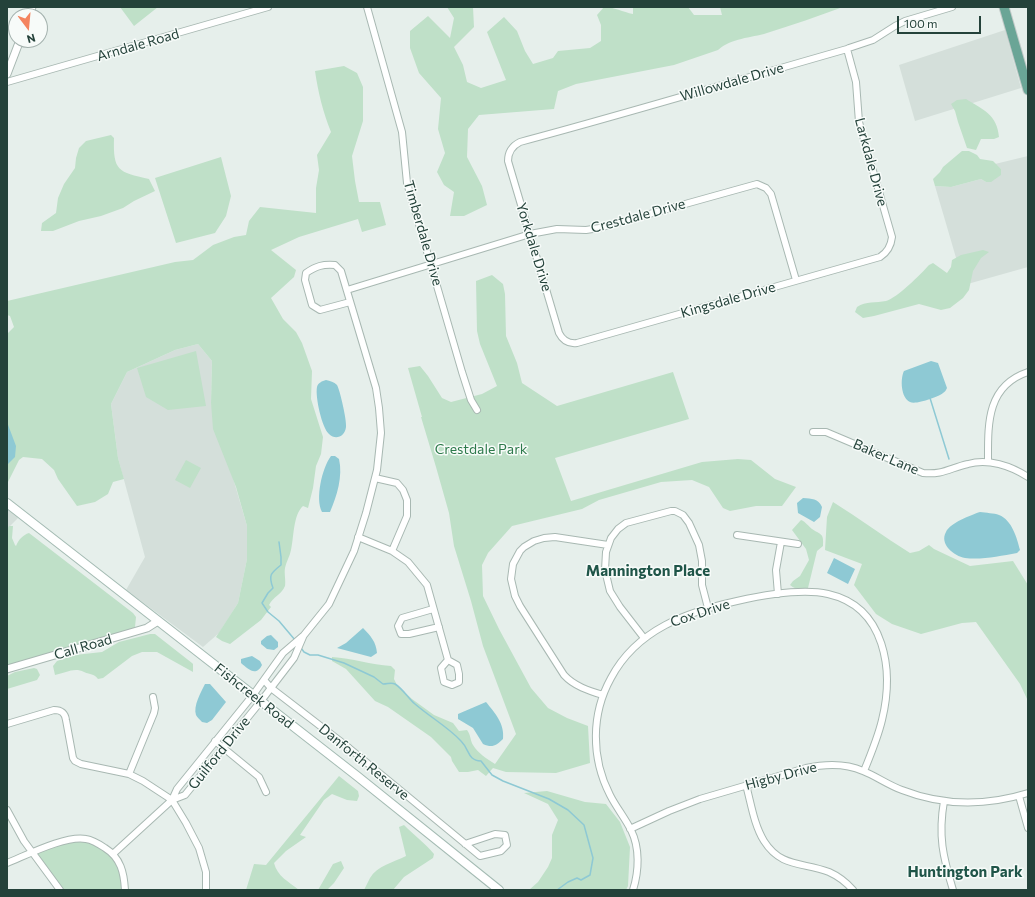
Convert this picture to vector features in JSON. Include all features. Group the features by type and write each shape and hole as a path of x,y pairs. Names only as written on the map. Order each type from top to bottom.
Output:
{"main road":[{"path":"1004,7 1026,76 1028,90"},
{"name":"Fishcreek Road","path":"7,503 500,890"}],"street":[{"name":"Arndale Road","path":"7,82 268,7"},
{"name":"Timberdale Drive","path":"367,7 402,132 407,183 471,400 477,410"},
{"name":"Willowdale Drive","path":"510,151 514,145 520,142 847,49 873,40 904,21 952,7"},
{"path":"7,74 17,48"},
{"name":"Larkdale Drive","path":"847,49 856,82 859,122 892,237 891,246 888,250"},
{"name":"Yorkdale Drive","path":"510,151 508,161 559,333 567,342"},
{"name":"Crestdale Drive","path":"347,290 530,234 557,229 586,230 600,228 757,184 766,188 771,194 796,280"},
{"name":"Kingsdale Drive","path":"567,342 578,343 880,257 888,250"},
{"path":"295,647 329,604 354,550 375,478 381,433 376,388 341,271 335,265 324,264 314,267 306,273 305,280 312,305 320,310 350,302"},
{"path":"988,462 991,414 995,398 1010,381 1028,372"},
{"name":"Baker Lane","path":"813,432 826,432 923,473 940,474 969,463 988,462 1008,467 1028,477"},
{"path":"375,478 397,483 403,490 406,500 407,516 392,551"},
{"path":"644,638 620,607 610,591 605,570 608,545 615,532 626,523 666,511 680,512 683,515 689,523 699,545 702,561 701,581 708,608"},
{"path":"737,535 798,544"},
{"path":"358,537 392,551 408,562 427,585 448,660"},
{"path":"603,695 572,682 564,675 520,606 514,590 511,574 513,564 520,551 539,539 555,538 608,545"},
{"path":"778,594 776,570 781,542"},
{"name":"Cox Drive","path":"633,890 637,878 638,861 635,841 630,829 610,797 599,768 596,748 597,720 603,695 617,667 630,651 644,638 668,623 708,608 743,600 778,594 816,592 833,595 843,599 862,613 876,630 881,640 887,670 885,708 878,735 864,771"},
{"path":"434,609 402,618 398,626 401,634 409,634 439,627"},
{"name":"Call Road","path":"7,669 147,628 158,622"},
{"name":"Guilford Drive","path":"172,800 177,789 253,695 283,653 295,647"},
{"name":"Guilford Drive","path":"114,853 172,800 185,795 294,658 295,647"},
{"name":"Danforth Reserve","path":"264,680 271,688 349,748 465,844 480,856 501,851 507,845 505,835 495,834 465,844"},
{"path":"129,774 154,713 155,708 152,697"},
{"path":"7,724 58,710 65,714 73,758 75,761 81,764 129,774 143,781 172,800 199,848 206,872 206,890"},
{"path":"215,741 259,777 266,792"},
{"name":"Higby Drive","path":"630,829 686,804 746,785 819,765 842,765 864,771 902,790 944,801 984,803 1028,794"},
{"path":"746,785 758,828 764,842 771,851 791,863 830,872 843,880 853,890"},
{"path":"1019,796 1028,828"},
{"path":"944,801 941,825 941,844 953,890"},
{"path":"7,810 24,841 60,890"},
{"path":"7,863 63,841 84,839 100,844 114,853 122,868 125,890"}],"shaded area":[{"path":"1005,30 1021,88 915,121 899,65"},
{"path":"1028,156 1028,267 964,285 935,186 951,187 981,179 986,182 1001,169 995,164"},
{"path":"198,344 212,361 211,403 247,526 247,559 238,603 219,633 203,647 126,590 145,557 118,458 111,404 127,372 175,350"},
{"path":"7,509 18,518 7,529"}],"green space":[{"path":"120,7 158,7 134,26"},
{"path":"447,7 473,7 474,27 454,47 463,65 467,82 481,88 506,80 487,32 504,17 517,31 525,51 533,64 553,58 558,51 590,48 601,41 601,25 597,15 604,7 633,14 633,7 688,7 694,15 722,15 720,7 843,7 796,24 729,43 718,50 674,65 576,84 558,91 554,109 479,115 468,129 467,157 482,186 487,205 464,216 450,216 454,192 444,185 437,172 445,153 438,129 441,98 419,73 410,48 410,31 428,16 450,38 454,18"},
{"path":"344,66 357,73 363,87 363,121 352,156 359,202 380,202 386,225 362,232 358,219 299,237 271,250 296,270 294,277 271,298 283,319 296,332 302,343 312,371 311,399 323,437 321,454 316,466 308,508 303,506 297,515 291,550 285,568 285,586 271,602 269,605 271,607 261,620 230,644 216,637 238,603 247,559 247,526 236,487 213,429 211,403 212,361 198,344 175,350 127,372 111,404 118,458 124,479 113,482 108,494 95,502 77,506 58,479 54,470 42,459 23,457 19,460 7,484 7,334 14,327 10,316 7,315 7,301 175,262 193,260 213,245 234,237 246,235 249,221 260,207 316,213 316,188 319,170 317,155 331,132 321,102 315,71"},
{"path":"966,99 988,114 998,129 999,137 994,139 981,139 976,150 967,148 955,111 951,104 957,100"},
{"path":"111,135 114,138 116,164 124,172 149,179 155,191 123,208 101,216 79,221 53,231 41,231 42,223 56,213 58,198 64,184 75,168 79,148 86,141"},
{"path":"962,151 969,151 977,155 980,159 993,161 1001,169 1001,175 991,182 986,182 981,179 951,187 935,186 933,179 943,167"},
{"path":"221,157 231,196 226,216 215,233 176,243 155,178"},
{"path":"983,250 989,252 981,258 973,271 969,290 963,298 950,308 941,310 919,304 863,318 855,312 857,307 864,304 891,299 933,263 947,273 951,267 952,260 961,255"},
{"name":"Crestdale Park","path":"492,275 503,284 505,294 506,336 517,363 522,383 557,406 673,372 689,419 555,458 571,501 702,462 738,459 751,460 775,479 796,487 782,506 756,506 730,511 723,508 709,487 692,480 661,482 599,500 582,509 512,526 488,553 482,565 483,596 531,688 548,708 567,718 588,726 590,763 556,773 506,772 493,768 486,776 478,770 459,772 451,757 431,737 388,707 375,701 346,669 332,661 332,657 391,666 395,670 394,679 397,685 412,699 434,715 453,723 459,731 467,730 475,748 483,756 495,764 516,734 483,646 454,546 449,513 408,368 420,366 442,398 451,402 482,394 497,386 480,344 477,331 476,281"},
{"path":"196,351 206,406 168,410 146,397 137,368"},
{"path":"186,460 201,468 190,488 175,480"},
{"path":"833,502 910,553 919,551 929,545 934,549 970,566 1013,561 1028,585 1028,701 1020,684 976,622 962,623 921,634 892,624 876,614 854,585 862,564 825,550 827,517"},
{"path":"801,520 822,536 823,546 817,551 808,588 796,589 790,585 800,576 809,560 806,549 792,530"},
{"path":"9,526 13,526 12,538 16,546 21,538 29,533 133,613 136,617 135,627 128,632 7,667 7,529"},
{"path":"155,634 192,663 193,672 157,652 142,652 132,656 103,678 98,679 93,675 77,670 55,675 53,666 57,661 75,655 102,652 119,642"},
{"path":"34,668 37,669 40,675 37,680 7,689 7,676 15,672"},
{"path":"339,776 358,791 359,796 357,801 347,800 332,794 324,800 300,835 306,837 286,851 274,863 278,872 299,890 246,890 254,864 266,865"},
{"path":"547,791 585,802 606,804 620,822 630,847 628,886 626,890 529,890 538,882 552,858 552,835 558,820 548,804 524,793"},
{"path":"404,825 431,850 434,854 433,858 404,877 393,890 364,890 370,878 377,870 406,856 399,827"},
{"path":"84,839 114,853 125,890 60,890 33,853 54,844"},
{"path":"341,861 344,868 334,883 327,890 318,890 333,864"}],"water":[{"path":"931,361 938,363 947,389 944,393 922,402 910,402 905,397 902,388 904,371"},
{"path":"326,380 337,385 344,412 346,427 344,433 337,437 332,436 326,431 318,405 317,387 320,382"},
{"path":"7,422 16,446 15,457 7,465"},
{"path":"331,456 335,456 339,459 340,479 330,512 322,512 319,499 320,484"},
{"path":"803,498 817,500 822,507 820,517 814,522 798,513 797,503"},
{"path":"980,512 997,514 1004,517 1011,525 1017,540 1020,550 1017,553 991,557 965,558 956,555 949,549 944,541 944,536 948,529 961,520"},
{"path":"834,558 855,569 848,584 827,573"},
{"path":"363,628 373,639 377,653 371,657 337,648 346,643"},
{"path":"271,635 278,642 278,647 274,650 267,649 261,644 261,641 267,636"},
{"path":"252,656 260,661 262,665 257,671 252,671 246,668 241,663 241,659"},
{"path":"205,684 210,684 226,702 212,720 207,723 202,722 196,716 195,711 198,699"},
{"path":"486,702 499,719 503,734 503,739 496,745 491,746 483,744 473,728 458,719 458,714"}],"waterway":[{"path":"930,398 949,459"},
{"path":"279,542 281,565 271,575 273,588 262,603 268,612 279,621 295,640"},
{"path":"301,648 304,652 310,655 318,655 344,663 374,677 383,684 395,684 401,688 415,704 456,736 464,744 471,757 481,761 492,775 503,781 549,799 568,810 584,825 593,858 590,875 581,880 577,878 568,882 557,890"}],"district":[{"name":"Mannington Place","path":"648,571"},
{"name":"Huntington Park","path":"965,872"}]}
